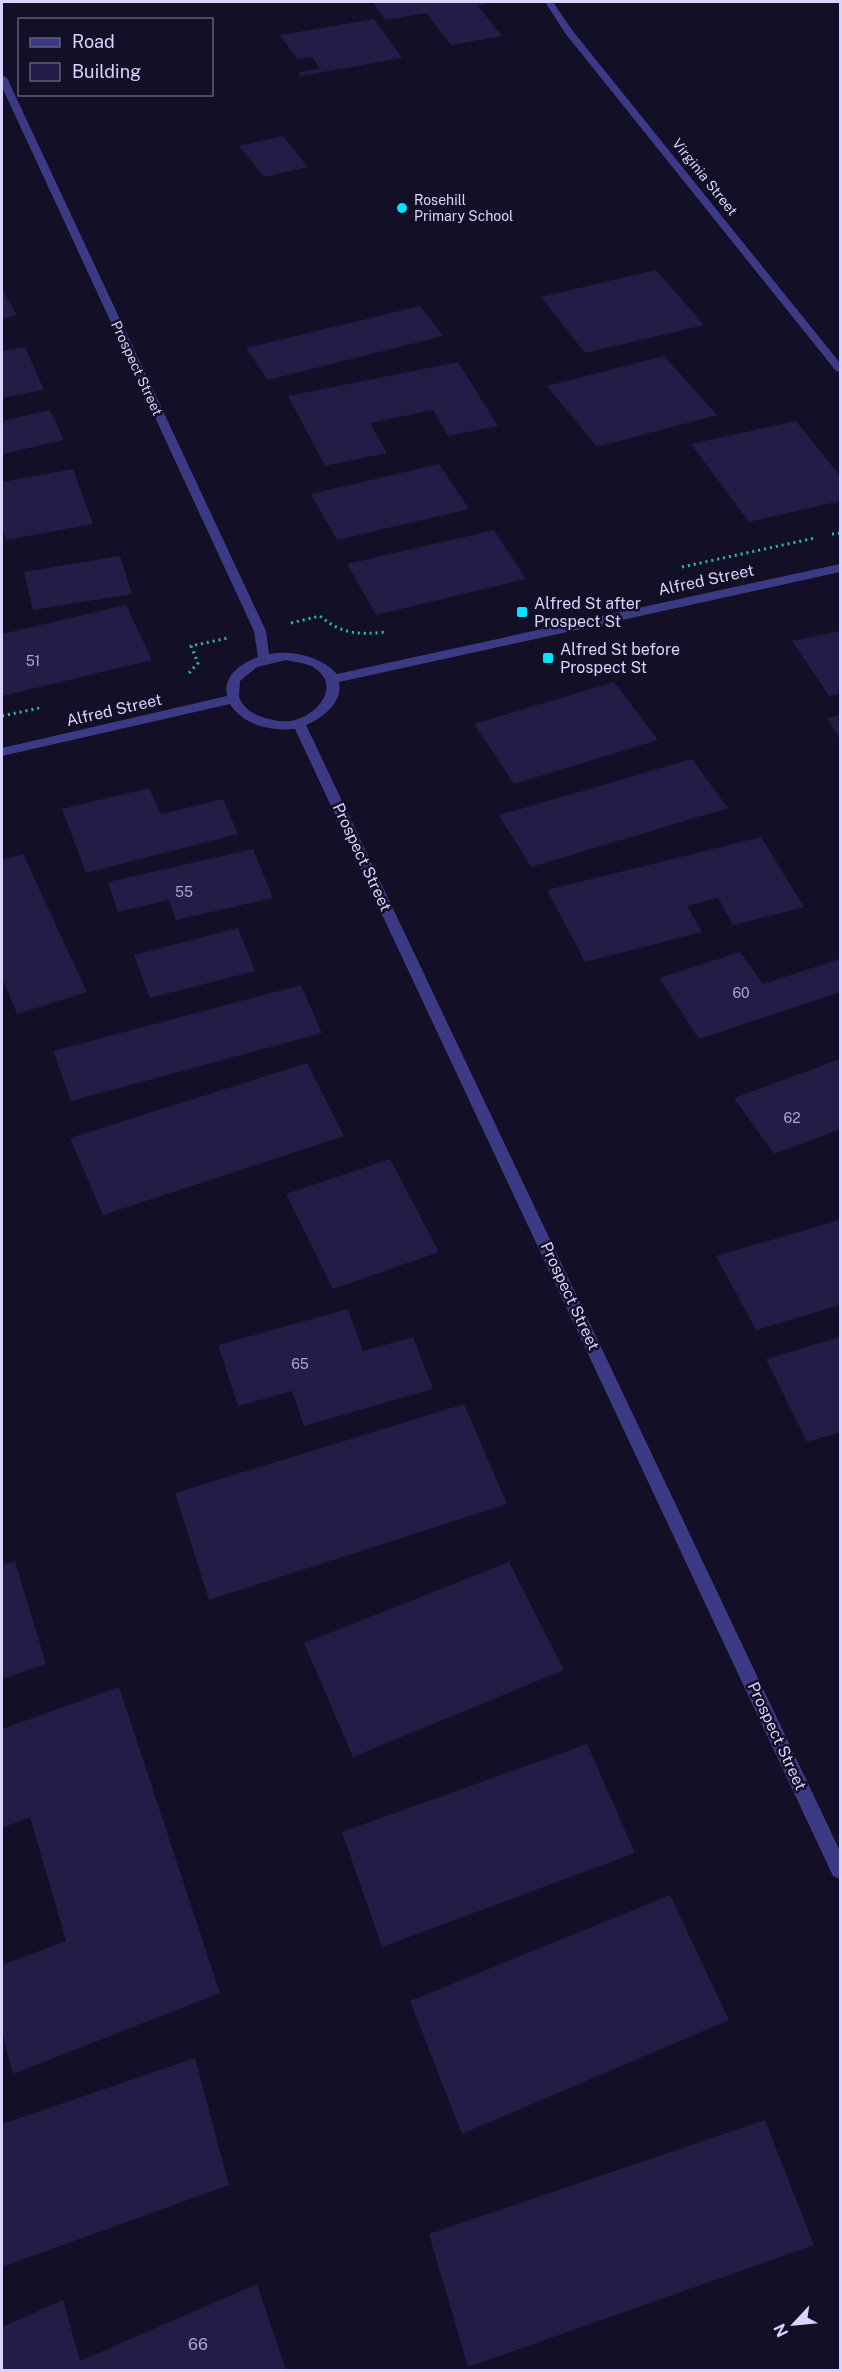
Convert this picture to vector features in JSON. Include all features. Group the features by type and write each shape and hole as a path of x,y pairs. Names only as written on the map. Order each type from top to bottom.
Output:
{"street":[{"name":"Virginia Street","path":"549,2 567,31 840,369"},
{"name":"Prospect Street","path":"2,78 260,631 264,659"},
{"name":"Alfred Street","path":"333,679 840,568"},
{"path":"286,656 303,658 316,663 333,679 335,690 331,703 320,714 299,723 275,724 250,717 239,709 232,688 246,668 264,659 286,656"},
{"name":"Alfred Street","path":"2,752 234,699"},
{"name":"Prospect Street","path":"299,723 840,1870"}],"path":[{"path":"830,535 840,533"},
{"path":"671,569 819,537"},
{"path":"304,620 320,616 334,629 356,634 396,630"},
{"path":"180,676 192,673 198,663 191,646 213,641"},
{"path":"2,716 46,706"}],"building":[{"path":"372,2 494,2 478,6 502,36 451,45 426,13 386,20"},
{"path":"374,19 402,58 301,76 298,72 320,69 312,57 297,59 280,35"},
{"path":"283,136 308,167 264,177 239,146"},
{"path":"656,270 704,325 585,353 541,297"},
{"path":"2,289 17,315 2,319"},
{"path":"420,306 443,336 268,380 246,348"},
{"path":"25,347 44,390 2,398 2,351"},
{"path":"664,356 717,415 597,447 547,386"},
{"path":"458,362 498,426 448,436 433,410 370,423 387,453 325,466 288,396"},
{"path":"50,410 64,440 2,454 2,421"},
{"path":"796,421 840,476 840,501 749,522 691,444"},
{"path":"439,464 469,509 337,540 311,494"},
{"path":"73,469 93,524 6,540 2,525 2,482"},
{"path":"494,530 526,579 376,615 347,564"},
{"path":"120,556 132,594 33,610 24,572"},
{"path":"126,605 152,660 2,696 2,634"},
{"path":"840,631 840,693 829,696 792,641"},
{"path":"614,682 658,740 514,784 474,724"},
{"path":"840,715 840,739 827,718"},
{"path":"692,759 728,808 531,867 499,815"},
{"path":"149,788 161,814 223,799 238,834 86,873 62,809"},
{"path":"761,837 804,907 733,925 718,898 687,906 702,932 585,962 547,890"},
{"path":"253,849 273,898 176,920 169,900 118,912 108,882"},
{"path":"23,854 87,992 17,1014 2,978 2,860"},
{"path":"238,928 255,971 150,998 134,955"},
{"path":"740,952 763,984 840,959 840,992 699,1039 659,978"},
{"path":"301,985 322,1033 71,1101 53,1051"},
{"path":"840,1059 840,1129 774,1154 734,1098"},
{"path":"307,1063 344,1136 103,1215 70,1138"},
{"path":"390,1159 439,1252 333,1289 286,1194"},
{"path":"840,1220 840,1305 756,1330 716,1256"},
{"path":"348,1309 363,1351 413,1337 433,1389 304,1426 292,1391 238,1406 218,1345"},
{"path":"840,1337 840,1432 807,1442 766,1359"},
{"path":"464,1404 507,1504 209,1600 175,1493"},
{"path":"15,1561 46,1664 2,1679 2,1565"},
{"path":"509,1562 564,1670 353,1757 304,1643"},
{"path":"119,1687 220,1993 13,2074 2,2032 2,1965 66,1941 30,1817 2,1828 2,1729"},
{"path":"587,1744 635,1853 382,1947 342,1832"},
{"path":"670,1895 729,2020 462,2134 410,2001"},
{"path":"195,2058 229,2185 2,2267 2,2124"},
{"path":"765,2120 814,2245 468,2367 429,2234"},
{"path":"257,2284 286,2370 2,2370 2,2327 63,2300 80,2361"}],"place":[{"name":"Rosehill Primary School","path":"402,208"},
{"name":"Alfred St after Prospect St","path":"522,612"},
{"name":"Alfred St before Prospect St","path":"548,658"}]}
